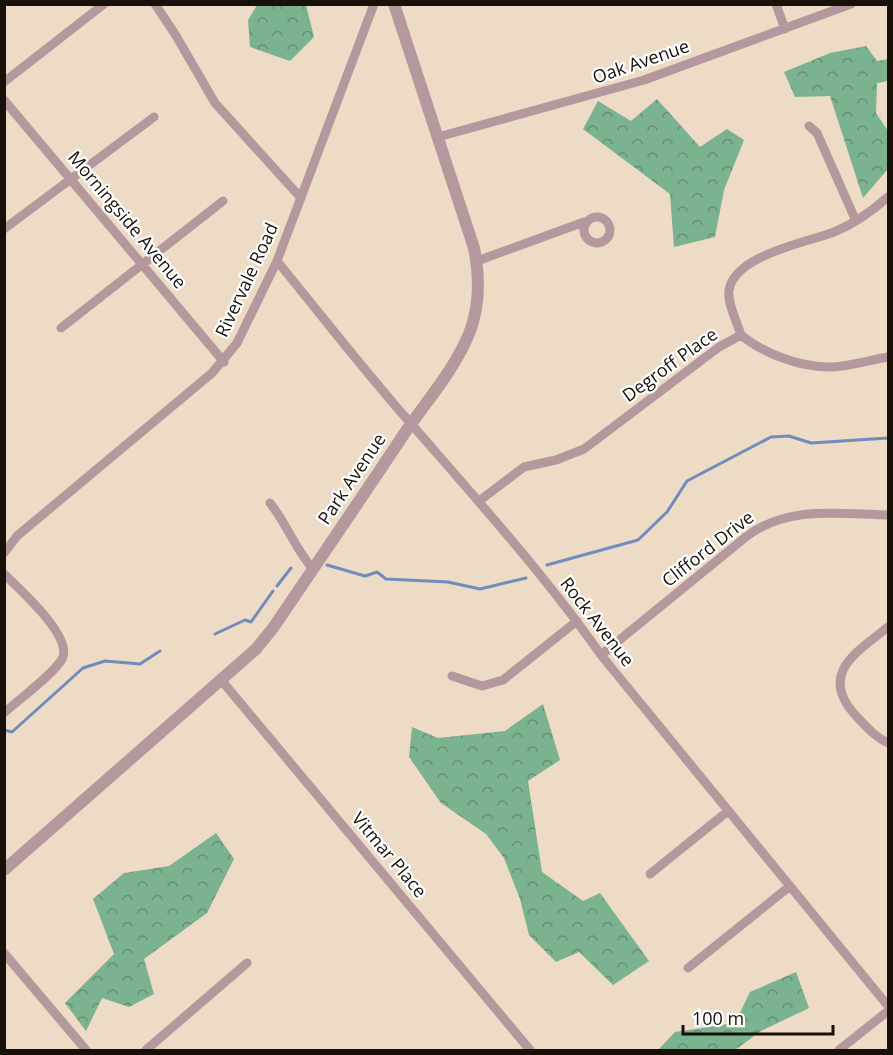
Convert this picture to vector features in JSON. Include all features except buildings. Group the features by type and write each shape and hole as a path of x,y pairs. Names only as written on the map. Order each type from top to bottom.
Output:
{"street":[{"path":"4,82 104,4"},
{"path":"154,4 175,34 214,103 301,198"},
{"name":"Rivervale Road","path":"4,553 17,536 224,362 237,344 277,261 374,4"},
{"name":"Park Avenue","path":"4,870 222,681 267,635 411,424 469,334 478,299 477,261 394,4"},
{"path":"776,4 784,29"},
{"name":"Oak Avenue","path":"438,137 624,87 851,4"},
{"name":"Morningside Avenue","path":"4,100 224,362"},
{"path":"4,229 154,117"},
{"path":"809,126 817,134 856,221"},
{"name":"Degroff Place","path":"478,501 524,467 556,460 584,449 719,347 741,335 729,296 733,280 739,272 760,258 856,221 888,197"},
{"path":"61,328 223,201"},
{"path":"477,261 584,222"},
{"name":"Rock Avenue","path":"277,261 577,621 601,655 888,1006"},
{"path":"741,335 760,348 810,366 832,367 888,357"},
{"path":"270,503 285,522 302,557 313,569"},
{"name":"Clifford Drive","path":"601,655 747,536 773,520 804,513 888,515"},
{"path":"4,574 51,624 64,645 64,652 62,659 52,670 4,713"},
{"path":"452,676 482,686 503,681 577,621"},
{"path":"888,627 850,657 844,665 840,683 844,701 849,708 878,739 888,743"},
{"name":"Vitmar Place","path":"222,681 530,1050"},
{"path":"650,874 728,811"},
{"path":"688,968 790,886"},
{"path":"4,953 86,1050"},
{"path":"146,1050 247,963"},
{"path":"839,1050 888,1011"}],"green space":[{"path":"257,5 306,5 314,37 290,61 250,47 248,20"},
{"path":"866,46 877,61 888,59 888,81 877,83 876,113 888,131 888,169 863,198 830,96 795,97 784,72 830,53"},
{"path":"657,99 700,147 727,129 744,140 724,190 715,237 674,247 670,194 583,129 598,101 631,121"},
{"path":"543,704 560,760 528,781 542,872 583,901 600,893 649,961 613,985 579,952 556,962 529,935 520,899 504,858 486,834 441,803 409,757 412,727 438,738 505,731"},
{"path":"216,833 234,859 207,913 144,959 154,994 129,1007 102,998 86,1031 65,1003 114,954 93,899 124,873 169,866"},
{"path":"796,972 809,1008 761,1031 735,1050 658,1050 675,1032 735,1023 750,992"}],"waterway":[{"path":"547,565 638,540 667,512 687,481 771,437 789,436 811,443 888,438"},
{"path":"327,565 365,576 377,572 386,579 448,582 480,589 526,578"},
{"path":"277,586 291,568"},
{"path":"215,634 245,620 251,622 273,591"},
{"path":"4,730 12,732 83,668 105,661 140,664 160,651"}]}
